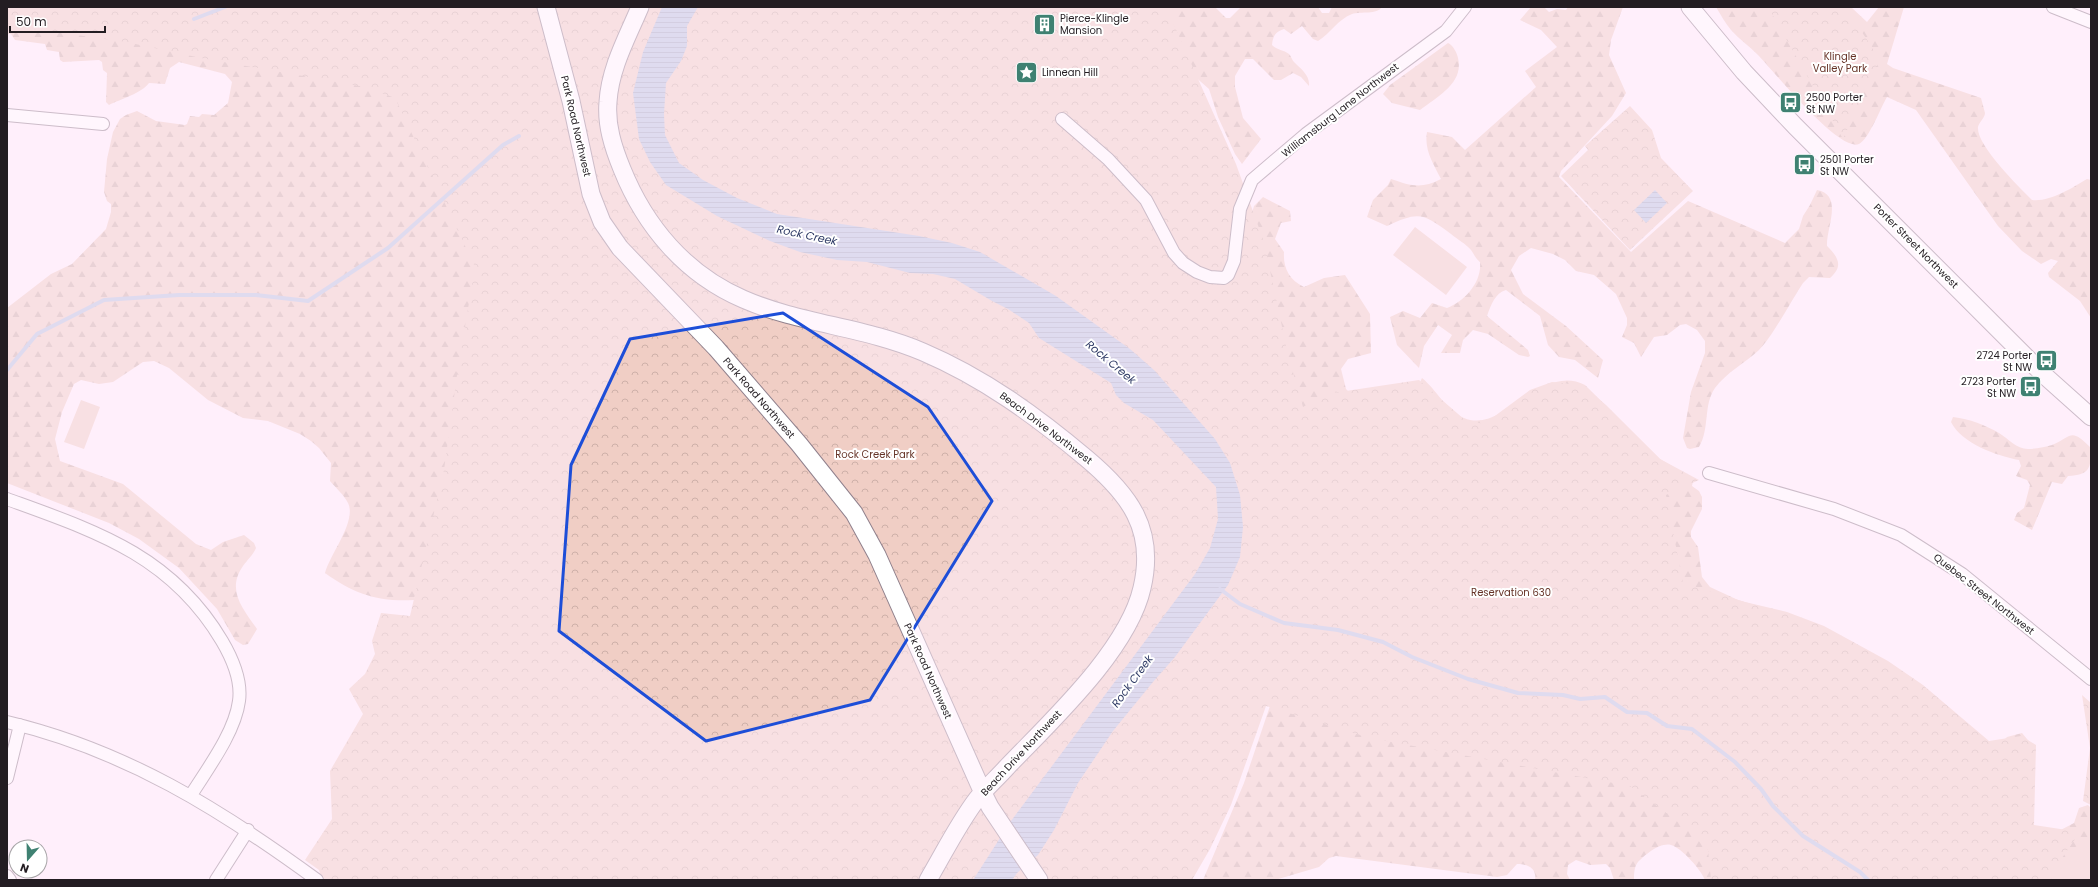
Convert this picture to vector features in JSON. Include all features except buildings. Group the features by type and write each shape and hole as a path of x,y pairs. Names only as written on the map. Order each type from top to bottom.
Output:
{"main road":[{"name":"Park Road Northwest","path":"546,7 571,101 592,194 602,222 620,248 716,348 794,439 854,513 877,555 986,800 1039,880"},
{"name":"Beach Drive Northwest","path":"640,7 612,76 608,100 608,122 616,152 634,196 652,225 674,252 704,278 742,299 788,314 894,341 940,359 981,381 1040,421 1103,473 1126,496 1137,518 1145,548 1145,574 1139,599 1125,628 1092,674 986,800 960,825 928,880"},
{"name":"Porter Street Northwest","path":"1678,7 1721,53 1744,72"},
{"name":"Porter Street Northwest","path":"1690,7 1744,72 2044,375 2091,417"}],"street":[{"name":"Williamsburg Lane Northwest","path":"1062,119 1108,159 1146,200 1174,253 1183,263 1204,275 1224,278 1228,275 1234,260 1240,209 1252,180 1306,134 1446,30 1465,7"},
{"path":"2054,7 2091,22"},
{"path":"7,115 103,124"},
{"name":"Quebec Street Northwest","path":"1709,473 1834,509 1901,535 1962,574 2091,679"},
{"path":"7,499 92,530 139,555 182,589 206,616 220,637 236,671 239,700 232,725 192,795"},
{"path":"7,722 53,734 96,750 192,795 248,830 317,880"},
{"path":"7,778 20,725"},
{"path":"216,880 248,830"},
{"path":"7,876 10,880"}],"highlighted area":[{"path":"783,313 928,407 992,501 870,700 706,741 559,631 571,465 630,339"}],"green space":[{"path":"7,7 534,7 551,74 414,600 389,600 367,595 346,586 325,573 346,528 350,510 348,503 342,494 330,481 331,463 319,448 300,434 268,421 243,418 208,400 169,368 154,361 143,362 113,382 99,384 81,380 74,384 62,412 55,439 60,461 123,484 196,544 211,550 223,542 244,535 254,543 256,548 243,566 236,583 238,599 257,629 248,644 243,645 235,640 217,609 179,568 139,539 109,523 7,483 7,308 51,274 72,264 106,229 111,212 111,204 107,201 104,192 107,159 113,132 120,119 137,111 156,121 185,125 187,124 190,116 199,117 202,114 214,115 228,103 232,82 225,74 179,62 170,68 165,84 149,83 146,87 136,93 109,105 106,102 107,73 103,70 102,62 99,60 63,62 60,60 59,52 47,50 45,44 15,40 11,34 7,34"},
{"name":"Rock Creek Park","path":"7,7 1166,7 1236,164 1264,242 1288,355 1303,407 1326,394 1419,380 1465,420 1484,424 1530,390 1552,382 1582,385 1606,405 1660,459 1699,480 1666,495 1683,583 1745,602 1787,612 1824,626 1888,661 1923,685 1989,741 2021,736 2036,745 2034,825 2080,832 2053,871 2051,880 1711,880 1708,850 1685,827 1630,786 1370,738 1266,706 1231,805 1210,849 1192,880 322,880 319,870 305,860 332,819 330,771 363,714 349,689 365,674 375,654 372,641 381,613 410,616 444,470 458,368 475,267 395,98 365,87 201,58 126,42 41,30 7,28"},
{"path":"1149,7 1215,7 1226,18 1230,18 1241,7 1318,7 1322,13 1329,13 1332,7 1382,7 1376,11 1352,14 1338,23 1318,41 1313,39 1302,26 1291,34 1284,29 1277,33 1274,37 1272,45 1289,54 1293,61 1307,75 1309,86 1301,77 1293,73 1281,80 1274,80 1253,59 1245,59 1235,76 1235,87 1243,118 1261,139 1242,164 1235,154 1218,117 1209,89 1184,67"},
{"path":"1531,7 1544,7 1549,12 1557,9 1566,10 1568,7 1623,7 1611,40 1609,55 1626,93 1612,116 1561,171 1559,177 1631,252 1688,201 1785,243 1799,229 1803,216 1817,190 1825,193 1830,198 1832,213 1827,246 1834,254 1838,262 1837,269 1830,278 1809,277 1803,283 1776,327 1759,350 1725,377 1715,388 1709,402 1704,433 1699,447 1690,449 1687,448 1683,438 1691,392 1705,353 1705,341 1697,330 1686,324 1680,325 1667,335 1654,337 1641,357 1634,343 1622,337 1627,325 1627,318 1616,294 1594,275 1576,271 1565,260 1553,254 1531,248 1519,256 1511,270 1523,294 1566,326 1603,360 1598,378 1575,360 1559,357 1548,345 1540,316 1506,290 1496,297 1487,316 1528,350 1530,356 1519,355 1488,334 1473,330 1463,340 1460,353 1441,353 1452,335 1438,325 1424,346 1419,368 1397,345 1390,317 1403,311 1420,318 1432,303 1447,308 1454,305 1471,290 1478,277 1480,262 1467,246 1442,227 1427,218 1414,216 1387,226 1367,217 1373,200 1388,185 1391,179 1411,185 1422,185 1441,179 1428,151 1426,139 1427,132 1452,137 1465,150 1536,87 1525,71 1557,47 1541,30 1520,20"},
{"path":"1716,7 1851,7 1867,22 1879,7 1904,7 1887,64 1893,68 1981,98 1985,113 1978,127 1979,135 1999,165 2032,200 2053,197 2087,179 2091,180 2091,318 2080,301 2049,277 2048,273 2058,261 2051,259 2041,264 2022,251 1998,226 1916,110 1887,97 1871,130 1863,141 1859,144 1849,143 1837,136 1806,108 1758,55 1731,30"},
{"name":"Klingle Valley Park","path":"1768,7 1845,7 1880,59 1843,139"},
{"path":"1448,43 1452,45 1456,52 1459,67 1453,82 1442,94 1420,110 1392,103 1383,94 1390,85"},
{"path":"1630,106 1652,130 1661,158 1693,191 1630,250 1561,176 1588,150 1585,146"},
{"name":"Reservation 630","path":"1263,197 1290,211 1291,221 1281,223 1275,239 1284,252 1286,268 1294,281 1304,287 1324,278 1345,275 1370,314 1371,353 1348,359 1341,369 1346,389 1355,398 1416,391 1422,378 1458,415 1464,418 1479,421 1493,417 1538,390 1553,383 1569,381 1585,385 1660,459 1690,477 1693,481 1692,486 1699,491 1702,497 1702,509 1691,531 1691,537 1698,547 1702,577 1710,587 1738,600 1779,612 1972,735 1998,746 2007,737 2022,733 2032,745 2033,826 2055,833 2074,823 2079,808 2088,805 2091,808 2091,841 2075,847 2055,880 1705,880 1695,865 1680,850 1671,845 1662,845 1638,862 1635,868 1634,880 1614,880 1610,868 1606,864 1590,865 1576,860 1568,865 1567,874 1570,880 1535,880 1535,872 1528,866 1521,864 1517,864 1507,875 1497,877 1336,856 1329,858 1319,867 1275,880 1203,880 1244,783 1272,700 1250,220 1254,206"},
{"path":"1415,227 1467,267 1446,295 1393,255"},
{"path":"81,400 100,407 84,449 64,442"},
{"path":"1953,417 1988,427 1999,433 2016,446 2024,449 2050,446 2068,436 2075,435 2091,448 2090,465 2085,472 2081,474 2068,476 2062,484 2052,482 2032,530 2014,520 2017,513 2024,508 2030,485 2027,480 2016,476 2021,466 2019,460 1990,452 1971,442 1956,429 1951,422"},
{"path":"2082,695 2091,703 2091,805 2083,801 2090,748"},
{"path":"2091,816 2091,880 2051,880"}],"water":[{"name":"Rock Creek","path":"662,7 698,7 687,26 687,46 681,61 666,83 664,114 665,135 679,163 703,180 737,198 777,214 919,236 952,243 980,252 1056,296 1130,349 1154,370 1215,439 1230,463 1240,495 1243,527 1240,557 1228,585 1175,657 1113,731 1078,783 1054,830 1038,855 1017,873 1012,880 973,880 1011,821 1195,574 1210,548 1218,519 1216,487 1153,420 1124,403 1116,395 1111,383 1039,338 1029,323 1008,309 955,279 933,274 910,273 867,262 837,260 800,252 770,241 717,216 666,185 650,162 639,139 633,93 643,52"},
{"path":"1655,190 1667,203 1646,223 1634,210"}],"waterway":[{"path":"194,19 225,7"},
{"path":"7,370 37,334 104,300 179,295 256,295 308,301 388,248 503,145 519,136"},
{"path":"1220,589 1240,604 1284,623 1338,630 1383,642 1412,657 1468,679 1518,693 1563,695 1580,699 1605,697 1627,712 1647,713 1667,726 1692,729 1735,762 1761,789 1773,806 1803,836 1860,872 1868,880"}],"place":[{"name":"Pierce-Klingle Mansion","path":"1045,24"},
{"name":"Linnean Hill","path":"1026,72"},
{"name":"2500 Porter St NW","path":"1791,103"},
{"name":"2501 Porter St NW","path":"1804,165"},
{"name":"2724 Porter St NW","path":"2047,361"},
{"name":"2723 Porter St NW","path":"2031,387"}]}
